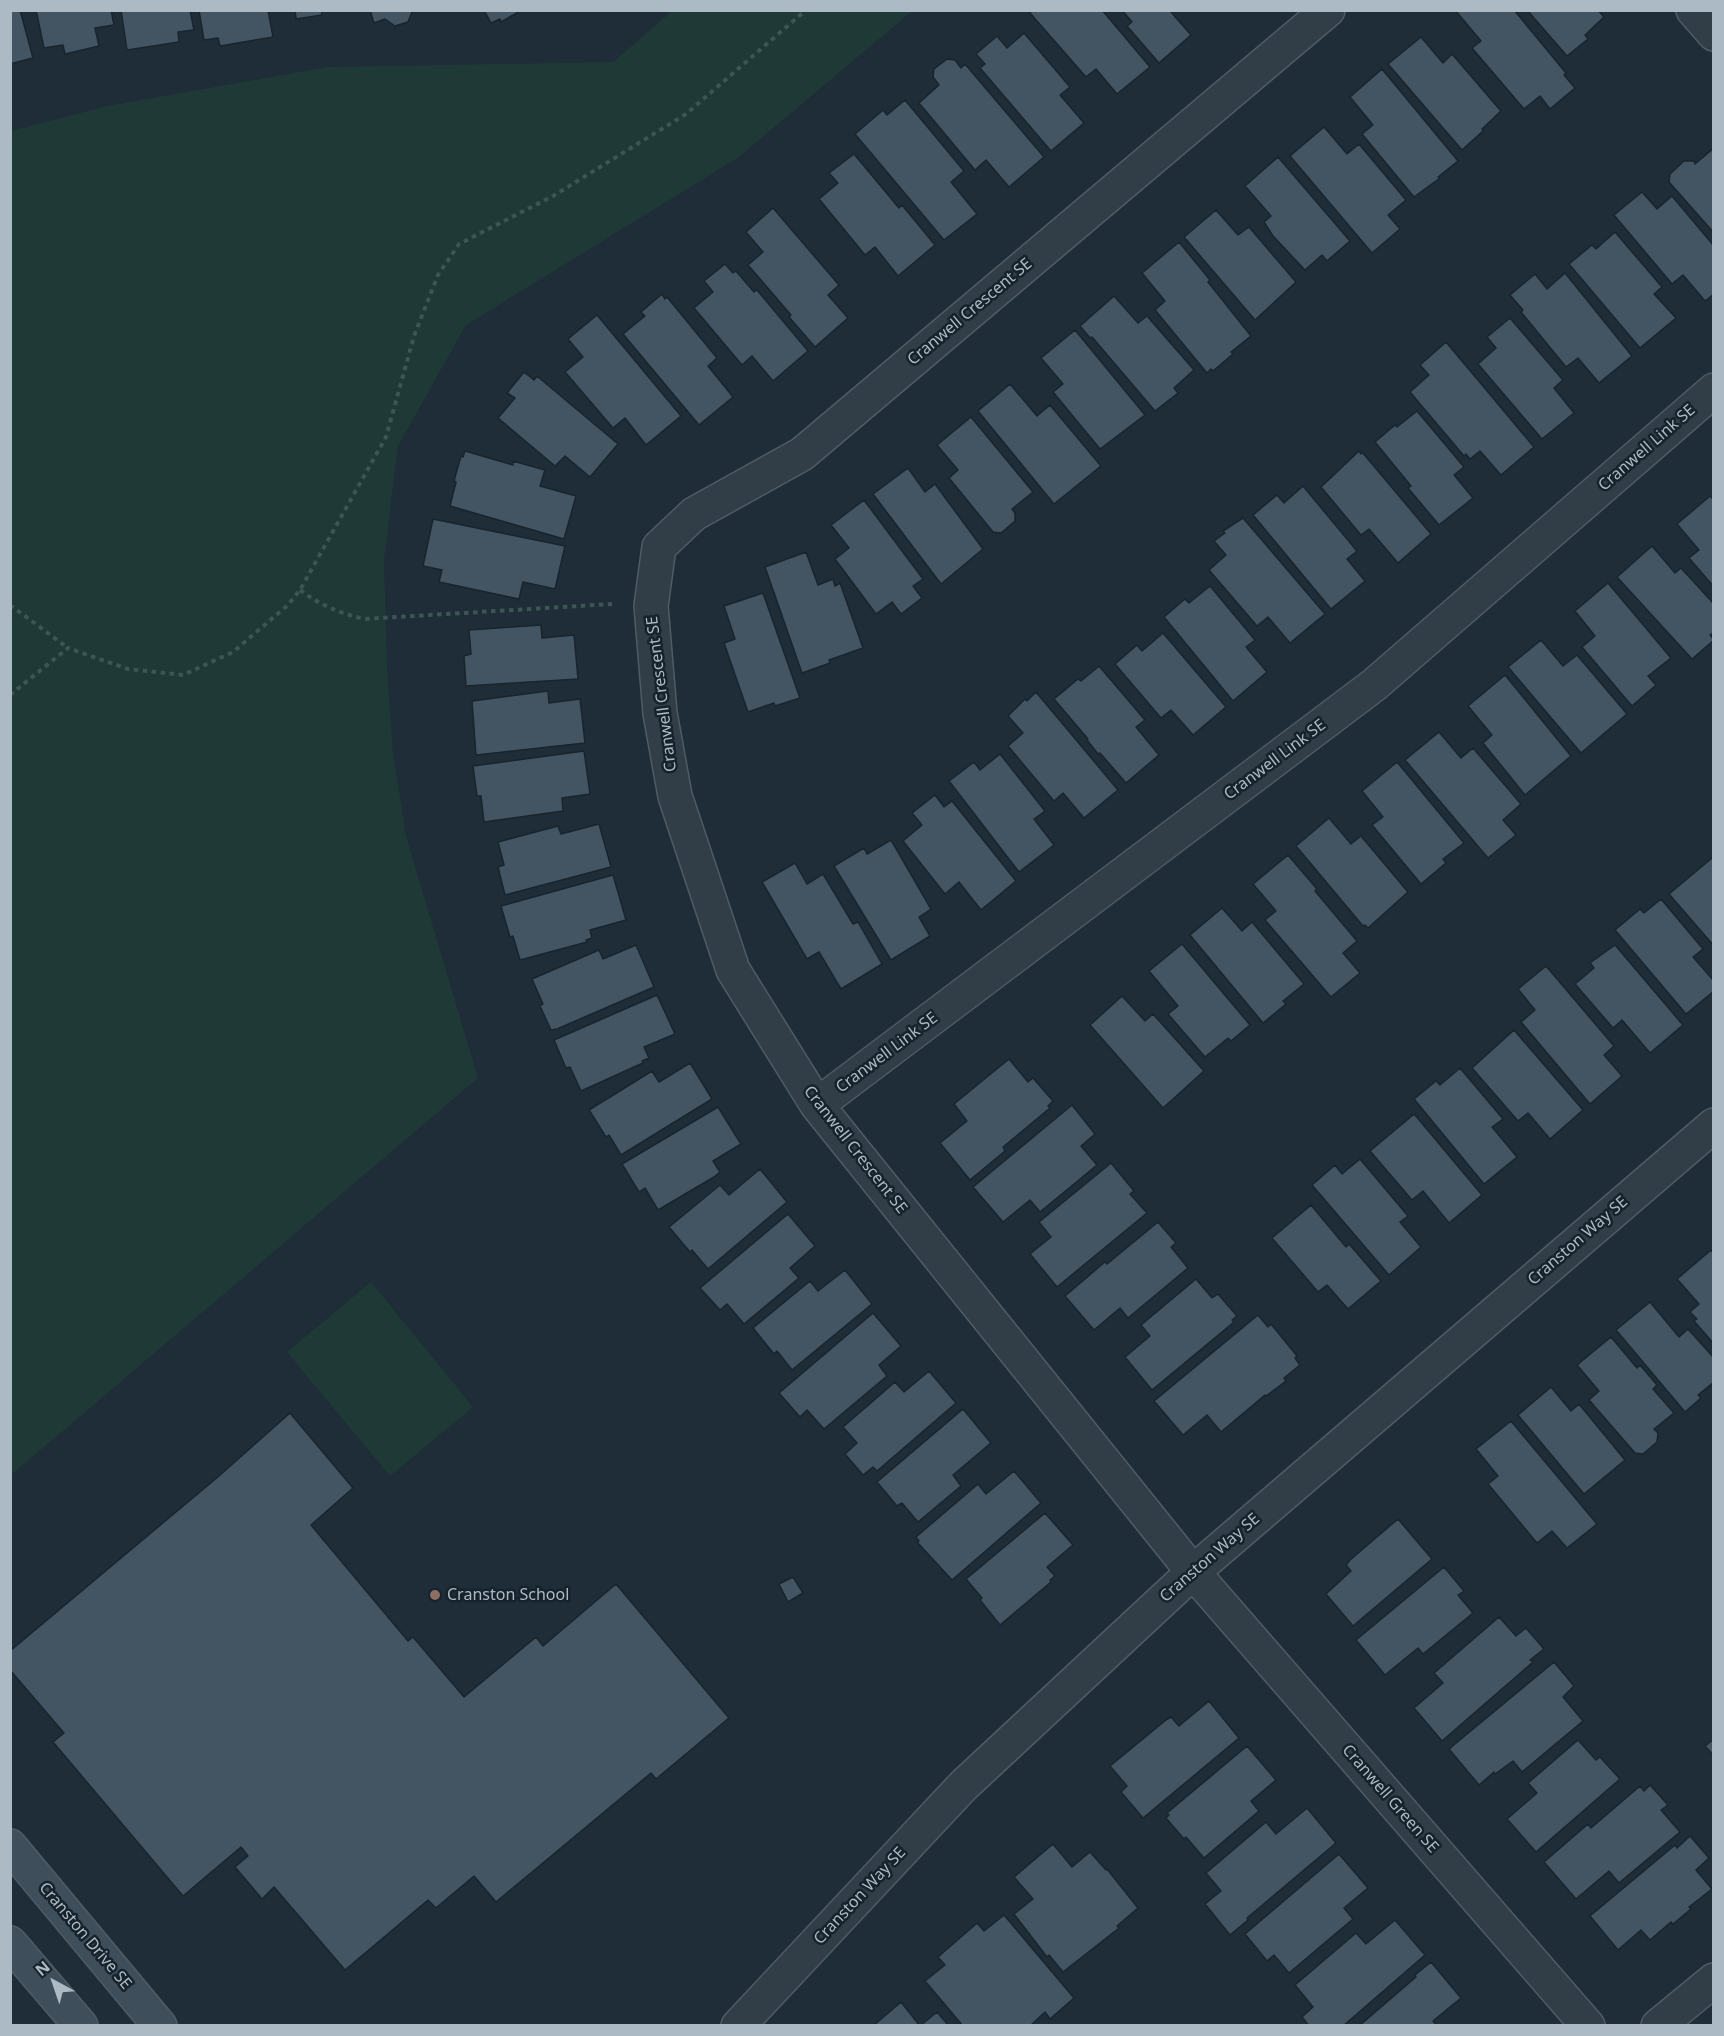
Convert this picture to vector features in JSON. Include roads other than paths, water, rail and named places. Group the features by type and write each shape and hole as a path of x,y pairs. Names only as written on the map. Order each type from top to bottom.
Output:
{"street":[{"name":"Cranwell Crescent SE","path":"1193,1572 817,1106 733,970 678,807 660,713 651,606 659,547 694,514 802,454 1328,10"},
{"path":"1694,10 1713,34"},
{"name":"Cranwell Link SE","path":"817,1106 1374,685 1713,390"},
{"name":"Cranston Way SE","path":"738,2025 963,1786 1193,1572 1713,1125"},
{"name":"Cranwell Green SE","path":"1193,1572 1588,2025"},
{"name":"Cranston Drive SE","path":"10,1846 160,2025"},
{"path":"10,1943 81,2025"},
{"path":"1658,2025 1713,1980"}],"place":[{"name":"Cranston School","path":"435,1595"}]}
